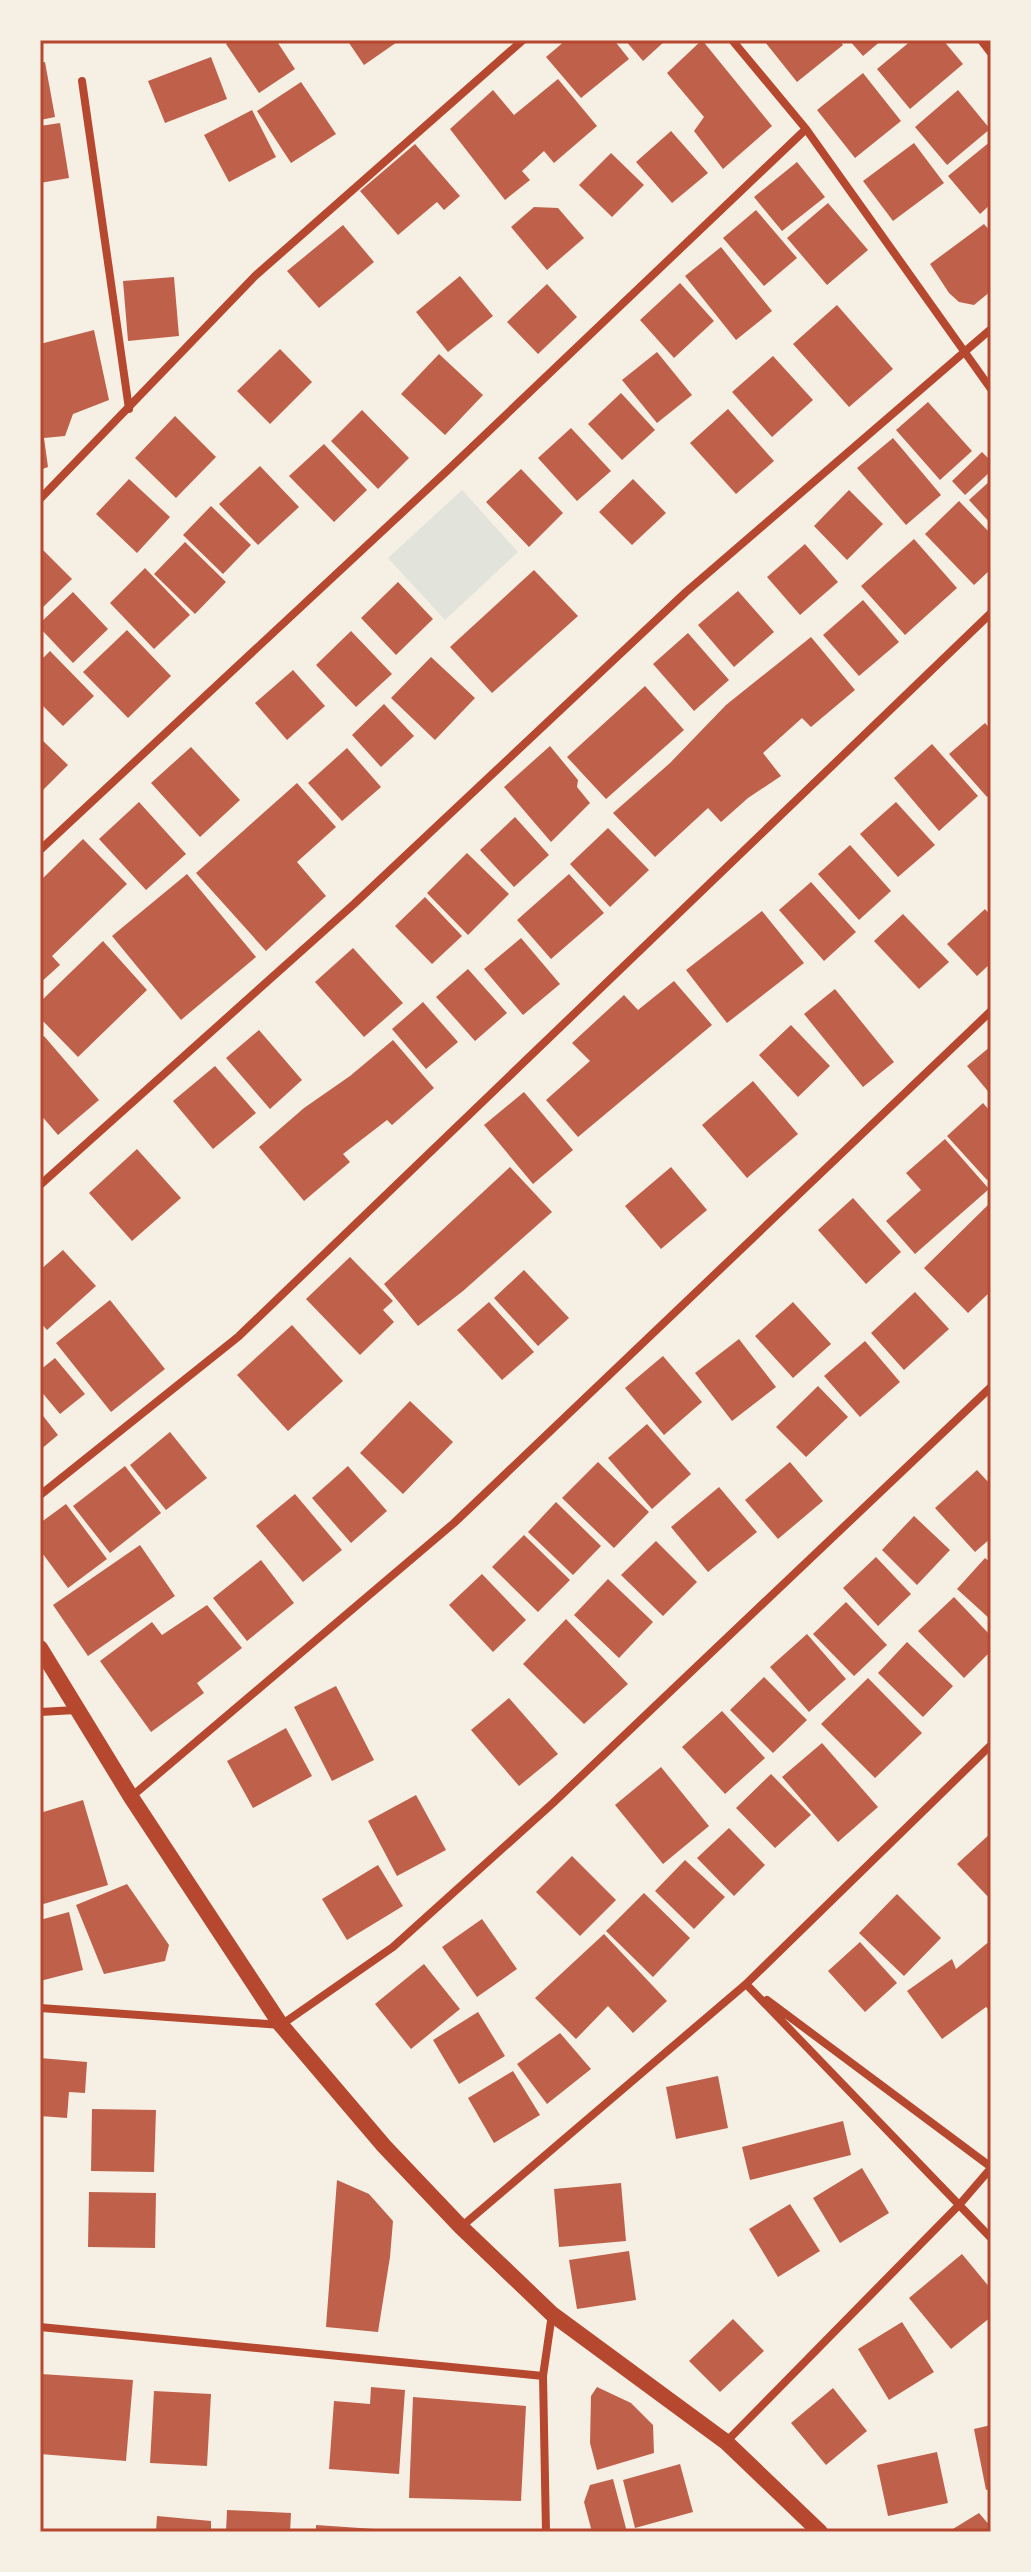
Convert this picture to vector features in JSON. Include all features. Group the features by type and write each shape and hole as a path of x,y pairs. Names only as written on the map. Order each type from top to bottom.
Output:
{"main road":[{"path":"40,1648 131,1797 281,2025 384,2146 461,2227 552,2314 726,2442 820,2532"}],"street":[{"path":"40,499 255,276 523,40"},
{"path":"732,40 806,129 991,389"},
{"path":"981,40 991,53"},
{"path":"82,81 129,409"},
{"path":"40,850 449,469 806,129"},
{"path":"40,1185 354,904 686,592 991,329"},
{"path":"40,1495 239,1336 991,613"},
{"path":"131,1797 454,1523 991,1011"},
{"path":"40,2008 281,2025 405,1937 553,1803 991,1387"},
{"path":"40,1712 77,1710"},
{"path":"461,2227 746,1984 991,1745"},
{"path":"726,2442 960,2204 991,2167 746,1984"},
{"path":"746,1984 991,2238"},
{"path":"546,2532 543,2376 552,2314"},
{"path":"40,2327 543,2376"}],"shaded area":[{"path":"462,490 518,552 445,620 388,558"}],"building":[{"path":"232,40 276,40 295,69 259,93 226,44"},
{"path":"347,40 400,40 364,65"},
{"path":"566,40 614,40 629,59 581,98 546,57"},
{"path":"625,40 666,40 643,61"},
{"path":"702,40 772,126 723,169 694,131 704,117 667,73"},
{"path":"840,40 843,45 797,82 765,42"},
{"path":"849,40 882,40 863,56"},
{"path":"912,40 943,40 963,64 910,109 877,69"},
{"path":"211,57 227,99 165,123 148,81"},
{"path":"45,62 55,117 40,120 40,63"},
{"path":"863,73 901,121 855,158 817,110"},
{"path":"558,79 597,126 554,163 544,151 522,171 530,180 505,200 450,129 493,90 514,115"},
{"path":"301,82 336,134 291,163 257,111"},
{"path":"958,90 990,129 947,165 915,127"},
{"path":"252,110 276,157 229,182 204,135"},
{"path":"60,123 69,178 40,183 40,126"},
{"path":"671,131 708,173 672,203 636,162"},
{"path":"991,141 991,204 980,214 948,176"},
{"path":"914,143 944,183 893,221 863,181"},
{"path":"415,144 460,196 444,210 437,202 398,235 360,191"},
{"path":"611,153 644,185 612,217 579,185"},
{"path":"797,162 825,197 782,231 754,197"},
{"path":"828,203 868,250 827,285 787,238"},
{"path":"534,207 558,208 584,238 547,270 511,227"},
{"path":"756,210 797,258 764,286 723,238"},
{"path":"984,224 991,232 991,291 974,305 959,302 949,293 930,264"},
{"path":"343,225 374,262 319,308 287,271"},
{"path":"721,247 772,311 736,340 685,276"},
{"path":"460,276 493,316 448,352 416,312"},
{"path":"174,277 179,336 128,341 123,281"},
{"path":"680,283 714,321 674,358 640,320"},
{"path":"547,284 577,317 538,354 507,322"},
{"path":"837,305 893,369 849,407 793,344"},
{"path":"94,330 109,400 73,414 65,436 44,438 48,467 40,470 40,344"},
{"path":"280,349 312,382 270,424 237,391"},
{"path":"657,352 692,395 657,423 622,380"},
{"path":"439,354 483,395 445,435 401,394"},
{"path":"773,356 813,400 772,437 732,392"},
{"path":"621,393 655,430 622,460 588,424"},
{"path":"928,402 972,451 940,480 896,430"},
{"path":"728,409 774,461 736,494 690,443"},
{"path":"362,410 409,458 378,489 331,441"},
{"path":"175,416 216,457 176,498 135,458"},
{"path":"571,428 611,471 577,501 538,458"},
{"path":"893,438 941,495 906,525 857,468"},
{"path":"324,444 367,490 334,522 289,476"},
{"path":"982,452 991,461 991,471 965,495 952,481"},
{"path":"260,466 299,507 258,545 219,504"},
{"path":"521,469 563,513 529,547 486,502"},
{"path":"129,479 170,517 137,553 96,514"},
{"path":"633,479 666,513 632,545 599,512"},
{"path":"991,480 991,524 969,500"},
{"path":"849,490 883,524 847,560 814,526"},
{"path":"959,501 991,534 991,569 974,585 925,534"},
{"path":"211,506 251,545 223,574 183,535"},
{"path":"914,539 957,588 905,635 861,586"},
{"path":"185,542 226,582 195,614 154,574"},
{"path":"805,544 838,582 800,615 767,577"},
{"path":"40,547 72,579 40,610"},
{"path":"145,568 190,615 154,649 110,603"},
{"path":"534,570 578,616 492,693 450,647"},
{"path":"398,582 433,619 396,655 361,618"},
{"path":"738,591 774,632 734,667 698,625"},
{"path":"73,592 108,629 73,663 40,628 40,623"},
{"path":"863,600 899,642 859,676 823,635"},
{"path":"127,630 171,676 128,718 83,672"},
{"path":"351,631 392,674 356,707 316,665"},
{"path":"688,633 729,680 694,711 653,664"},
{"path":"811,637 855,690 811,727 802,718 763,753 781,776 748,798 721,822 708,808 655,857 613,813 670,763 726,705"},
{"path":"50,651 94,696 63,726 40,703 40,661"},
{"path":"431,657 475,698 435,740 391,698"},
{"path":"293,670 325,706 287,740 255,703"},
{"path":"645,686 684,730 606,799 567,757"},
{"path":"384,704 414,736 381,767 352,735"},
{"path":"985,723 991,730 991,793 987,797 949,754"},
{"path":"40,738 68,765 40,793"},
{"path":"932,744 978,796 939,831 894,778"},
{"path":"550,746 578,780 577,787 590,803 551,842 504,787"},
{"path":"191,747 240,800 200,837 151,783"},
{"path":"347,748 381,787 342,821 308,783"},
{"path":"297,783 336,827 297,862 326,896 266,951 196,873"},
{"path":"139,802 186,854 146,890 99,839"},
{"path":"896,802 935,845 898,877 860,834"},
{"path":"515,817 549,855 514,887 480,850"},
{"path":"608,828 649,870 610,907 570,864"},
{"path":"83,839 127,884 52,956 60,965 40,983 40,881"},
{"path":"850,845 891,891 859,920 818,874"},
{"path":"467,853 509,894 468,935 427,893"},
{"path":"187,874 256,957 181,1020 112,936"},
{"path":"569,874 604,913 551,959 517,920"},
{"path":"811,882 856,932 824,961 779,910"},
{"path":"425,897 462,936 432,964 395,926"},
{"path":"985,909 991,916 991,963 977,976 947,944"},
{"path":"762,911 804,963 727,1023 686,970"},
{"path":"903,914 949,962 919,989 874,941"},
{"path":"521,938 560,984 523,1015 484,969"},
{"path":"103,941 147,990 78,1057 40,1018 40,1002"},
{"path":"353,948 403,1003 364,1037 315,982"},
{"path":"468,969 507,1013 475,1041 436,997"},
{"path":"674,981 712,1025 578,1137 546,1100 590,1061 572,1043 624,995 638,1010"},
{"path":"835,989 894,1062 863,1087 804,1014"},
{"path":"423,1002 458,1042 426,1069 392,1029"},
{"path":"791,1025 830,1066 798,1097 759,1055"},
{"path":"259,1030 302,1080 270,1109 226,1058"},
{"path":"44,1036 99,1100 58,1135 40,1114 40,1039"},
{"path":"393,1040 434,1088 392,1125 387,1120 343,1154 350,1162 304,1201 259,1147"},
{"path":"991,1046 991,1095 967,1066"},
{"path":"215,1066 256,1113 213,1149 173,1101"},
{"path":"753,1081 798,1134 747,1178 702,1125"},
{"path":"524,1092 573,1150 533,1184 484,1125"},
{"path":"983,1103 991,1112 991,1177 987,1180 947,1136"},
{"path":"945,1139 989,1189 915,1254 886,1221 921,1190 906,1173"},
{"path":"137,1149 181,1198 132,1241 89,1193"},
{"path":"510,1167 552,1212 463,1291 418,1326 384,1284"},
{"path":"671,1167 707,1210 661,1249 625,1206"},
{"path":"853,1198 901,1252 866,1284 818,1230"},
{"path":"991,1202 991,1291 968,1313 924,1268"},
{"path":"63,1250 96,1286 47,1330 40,1322 40,1270"},
{"path":"350,1257 393,1301 383,1310 394,1322 360,1355 306,1299"},
{"path":"524,1270 569,1318 538,1346 494,1298"},
{"path":"915,1292 949,1329 904,1370 871,1333"},
{"path":"110,1300 165,1369 111,1412 56,1343"},
{"path":"489,1302 534,1352 502,1380 457,1330"},
{"path":"793,1302 831,1344 793,1378 755,1336"},
{"path":"292,1325 343,1381 288,1431 237,1375"},
{"path":"739,1339 776,1387 732,1421 695,1373"},
{"path":"865,1341 900,1382 860,1417 824,1376"},
{"path":"663,1356 702,1402 664,1435 625,1388"},
{"path":"55,1358 85,1394 60,1414 40,1390 40,1370"},
{"path":"818,1386 848,1417 806,1457 776,1427"},
{"path":"410,1401 453,1442 403,1494 360,1453"},
{"path":"40,1412 58,1435 40,1450"},
{"path":"647,1424 691,1474 652,1509 608,1458"},
{"path":"170,1432 207,1478 166,1510 130,1465"},
{"path":"598,1462 649,1512 614,1548 562,1498"},
{"path":"790,1462 823,1501 778,1539 745,1500"},
{"path":"125,1466 161,1513 110,1553 73,1506"},
{"path":"348,1466 387,1511 351,1543 312,1498"},
{"path":"977,1470 991,1485 991,1538 975,1552 935,1508"},
{"path":"719,1487 757,1532 708,1572 671,1527"},
{"path":"295,1494 342,1550 303,1582 256,1526"},
{"path":"556,1502 601,1546 573,1575 528,1532"},
{"path":"66,1504 107,1559 68,1588 40,1550 40,1523"},
{"path":"914,1516 950,1550 917,1585 882,1550"},
{"path":"524,1535 570,1580 538,1612 492,1567"},
{"path":"656,1541 697,1582 663,1616 621,1575"},
{"path":"140,1545 175,1596 88,1656 53,1605"},
{"path":"876,1557 911,1594 878,1626 843,1588"},
{"path":"985,1558 991,1563 991,1620 957,1589"},
{"path":"261,1560 294,1603 247,1641 213,1598"},
{"path":"482,1574 526,1620 493,1652 449,1605"},
{"path":"608,1579 653,1622 619,1658 574,1615"},
{"path":"954,1597 991,1636 991,1651 964,1678 918,1631"},
{"path":"846,1602 887,1645 854,1676 813,1634"},
{"path":"207,1605 242,1648 197,1683 204,1693 151,1732 100,1661 152,1622 162,1635"},
{"path":"566,1619 628,1684 584,1724 523,1664"},
{"path":"807,1634 846,1679 809,1712 770,1667"},
{"path":"907,1642 953,1686 923,1717 878,1673"},
{"path":"764,1677 807,1720 773,1753 730,1710"},
{"path":"868,1678 922,1733 875,1778 821,1724"},
{"path":"336,1686 374,1760 332,1781 294,1707"},
{"path":"509,1698 558,1754 519,1786 471,1730"},
{"path":"722,1711 765,1758 725,1794 682,1747"},
{"path":"286,1728 312,1776 253,1808 227,1761"},
{"path":"822,1743 878,1807 838,1842 782,1777"},
{"path":"661,1767 709,1826 663,1864 615,1805"},
{"path":"771,1774 811,1815 775,1848 736,1808"},
{"path":"416,1795 446,1850 397,1876 368,1821"},
{"path":"83,1800 108,1885 40,1905 40,1813"},
{"path":"729,1828 765,1865 734,1896 697,1858"},
{"path":"991,1833 991,1900 957,1864"},
{"path":"572,1856 616,1900 580,1936 536,1892"},
{"path":"685,1860 725,1897 694,1929 655,1891"},
{"path":"378,1865 403,1906 347,1940 322,1899"},
{"path":"127,1884 169,1945 165,1961 104,1974 76,1905"},
{"path":"644,1893 690,1938 653,1977 606,1931"},
{"path":"897,1894 941,1938 904,1976 859,1933"},
{"path":"69,1912 83,1970 40,1981 40,1920"},
{"path":"482,1919 517,1969 477,1997 442,1947"},
{"path":"604,1934 667,2001 633,2033 608,2006 576,2039 535,1998"},
{"path":"991,1940 991,2012 986,2007 942,2039 907,1991 952,1959 956,1969"},
{"path":"860,1942 897,1983 865,2012 828,1971"},
{"path":"424,1964 460,2009 411,2049 375,2004"},
{"path":"478,2012 505,2056 459,2084 433,2040"},
{"path":"560,2033 591,2069 547,2104 517,2064"},
{"path":"40,2058 87,2062 85,2093 69,2092 67,2118 40,2116"},
{"path":"513,2071 540,2115 494,2143 468,2098"},
{"path":"718,2076 728,2128 676,2139 666,2087"},
{"path":"92,2109 156,2110 154,2172 91,2171"},
{"path":"843,2121 851,2155 750,2180 742,2147"},
{"path":"862,2168 889,2213 840,2243 813,2198"},
{"path":"337,2180 369,2194 393,2221 378,2332 326,2327"},
{"path":"621,2183 626,2241 559,2247 554,2189"},
{"path":"89,2192 156,2193 155,2248 88,2247"},
{"path":"790,2204 820,2251 778,2277 749,2229"},
{"path":"629,2251 636,2300 577,2309 569,2260"},
{"path":"962,2254 991,2289 991,2317 951,2349 909,2298"},
{"path":"733,2319 764,2351 720,2392 689,2361"},
{"path":"902,2322 934,2372 889,2400 858,2349"},
{"path":"41,2374 133,2380 126,2461 40,2454"},
{"path":"371,2387 405,2390 399,2474 329,2469 334,2401 370,2404"},
{"path":"597,2387 631,2403 653,2425 654,2453 597,2470 590,2443 591,2396"},
{"path":"833,2388 867,2431 826,2465 791,2423"},
{"path":"154,2391 211,2394 207,2466 150,2463"},
{"path":"413,2397 526,2406 521,2501 409,2498"},
{"path":"991,2425 991,2489 986,2490 974,2429"},
{"path":"937,2452 948,2503 888,2516 877,2465"},
{"path":"680,2464 693,2512 635,2528 623,2480"},
{"path":"613,2479 627,2532 592,2532 584,2502 590,2485"},
{"path":"227,2510 291,2513 290,2532 226,2532"},
{"path":"979,2513 991,2527 991,2532 948,2532"},
{"path":"157,2516 211,2521 211,2532 156,2532"},
{"path":"316,2525 389,2530 389,2532 316,2532"}]}
